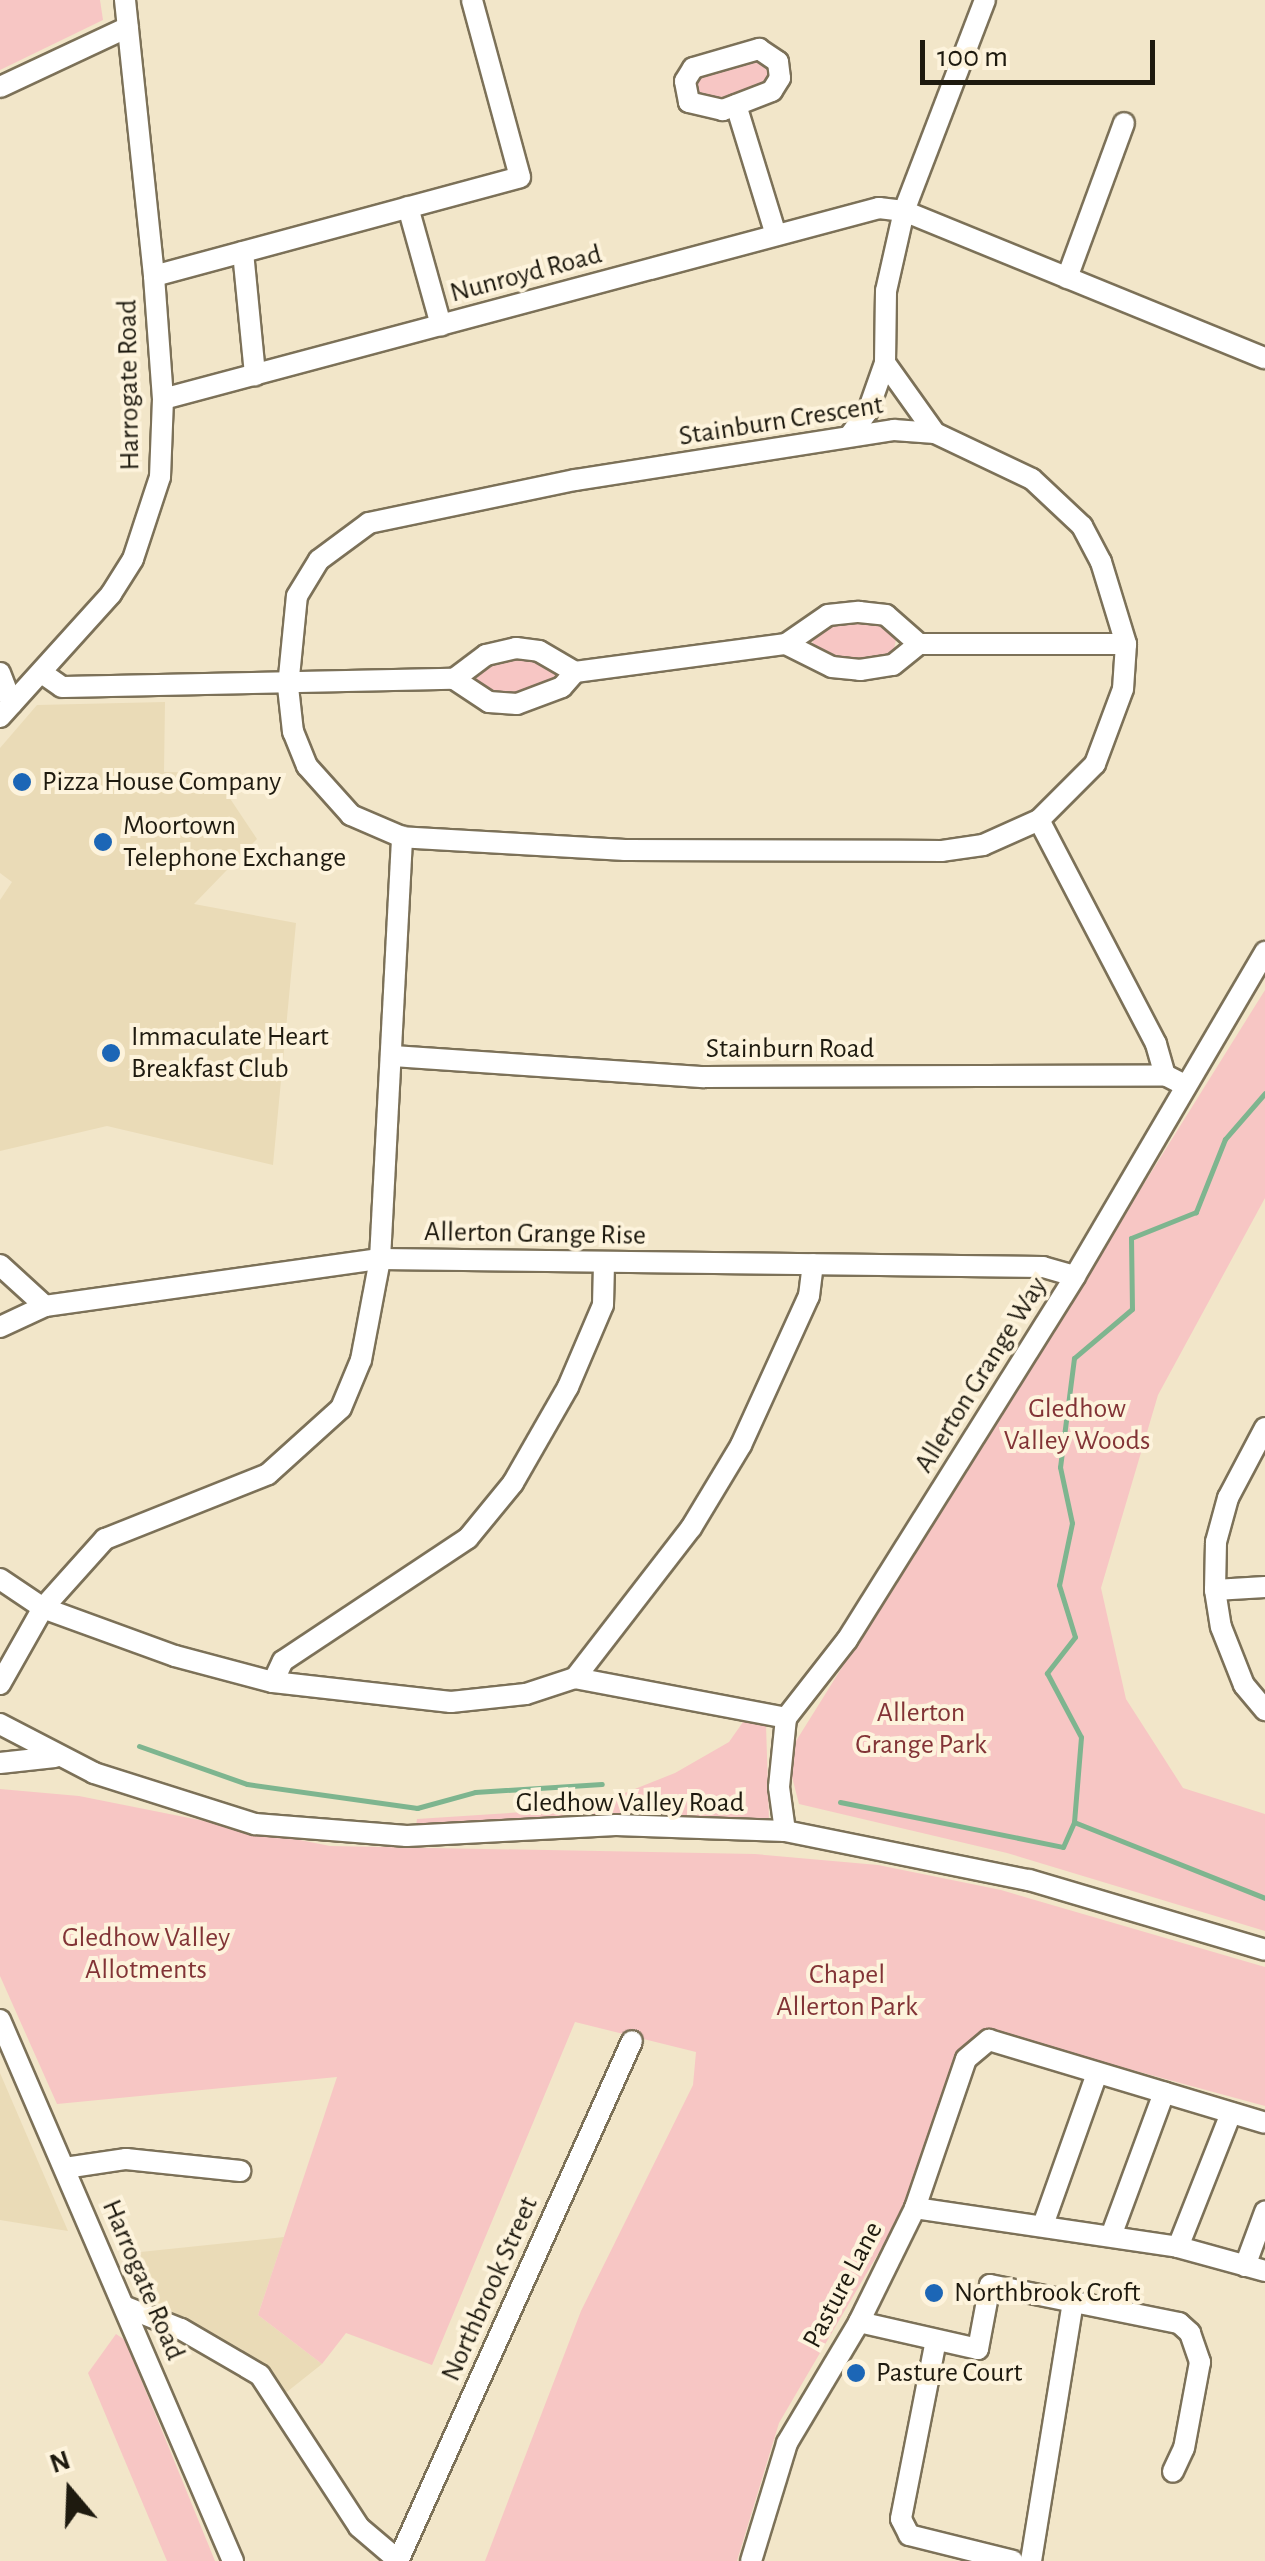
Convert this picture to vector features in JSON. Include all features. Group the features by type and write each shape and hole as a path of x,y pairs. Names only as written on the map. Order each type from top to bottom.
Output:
{"street":[{"path":"154,276 520,176 472,0"},
{"path":"851,434 868,412 885,363 886,291 904,211 986,0"},
{"name":"Harrogate Road","path":"6,710 42,673 133,560 160,478 163,399 128,27 130,1"},
{"path":"0,87 128,27"},
{"path":"767,51 781,70 777,85 736,105 695,108 684,88 688,74 717,60 767,51"},
{"path":"736,105 776,235"},
{"path":"1068,278 1124,123"},
{"path":"408,207 441,325"},
{"name":"Nunroyd Road","path":"163,399 879,208 904,211"},
{"path":"904,211 1265,358"},
{"path":"244,252 255,375"},
{"path":"885,363 935,433"},
{"name":"Stainburn Crescent","path":"935,433 1032,479 1082,526 1101,562 1126,644 1124,689 1110,735 1074,791 1039,820 982,845 888,852 625,850 402,837 351,815 325,792 299,751 288,687 297,596 319,560 369,523 575,480 851,434 935,433"},
{"path":"42,673 62,686 288,687 454,679 486,656 516,648 540,651 575,672 786,644 828,615 859,612 886,614 918,644"},
{"path":"786,644 832,667 860,670 894,665 918,644 1126,644"},
{"path":"454,679 489,702 517,704 562,687 575,672"},
{"path":"0,673 6,710"},
{"path":"1039,820 1156,1044 1165,1075"},
{"path":"0,1684 43,1608 104,1539 268,1474 341,1408 360,1360 380,1259 402,837"},
{"name":"Allerton Grange Way","path":"786,1718 847,1640 1075,1276 1265,952"},
{"name":"Stainburn Road","path":"393,1056 704,1077 1165,1075 1186,1085"},
{"name":"Allerton Grange Rise","path":"0,1327 45,1306 380,1259 1043,1267 1075,1276"},
{"path":"273,1682 283,1661 468,1538 513,1483 568,1388 596,1322 604,1262"},
{"path":"575,1678 691,1528 742,1445 809,1296 812,1264"},
{"path":"0,1265 45,1306"},
{"path":"1265,1428 1228,1498 1216,1542 1215,1590 1220,1628 1244,1685 1265,1710"},
{"path":"0,1579 43,1608 174,1656 273,1682 451,1702 526,1694 575,1678 786,1718 779,1787 785,1831"},
{"path":"1215,1590 1265,1587"},
{"name":"Gledhow Valley Road","path":"0,1724 56,1758 256,1824 334,1835 616,1825 785,1831 1030,1880 1265,1950"},
{"path":"0,1763 56,1758"},
{"name":"Harrogate Road","path":"0,2020 233,2561"},
{"name":"Pasture Lane","path":"751,2561 794,2430 859,2322 916,2208 966,2059 989,2040 1097,2073"},
{"name":"Northbrook Street","path":"393,2560 632,2041"},
{"path":"1043,2226 1097,2073 1265,2123"},
{"path":"1110,2236 1164,2093"},
{"path":"1178,2247 1230,2113"},
{"path":"65,2168 126,2160 240,2171"},
{"path":"916,2208 1178,2247 1255,2268 1265,2212"},
{"path":"859,2322 978,2349 990,2285 1164,2317 1190,2333 1200,2362 1184,2448 1173,2472"},
{"path":"1031,2561 1072,2302"},
{"path":"126,2307 181,2330 260,2375 359,2527 393,2560"},
{"path":"936,2340 901,2520 909,2535 1013,2561"}],"shaded area":[{"path":"165,702 164,772 213,773 257,839 194,904 296,923 273,1165 107,1126 0,1151 0,900 12,882 0,873 0,748 37,705"},
{"path":"0,2073 68,2231 0,2220"},
{"path":"284,2237 258,2315 322,2364 283,2395 244,2356 137,2290 121,2254"}],"green space":[{"path":"0,0 100,0 103,20 0,70"},
{"path":"754,57 770,61 773,82 711,105 700,102 695,77"},
{"path":"871,621 897,635 893,654 835,660 813,648 812,635 829,623"},
{"path":"534,657 558,671 557,679 514,696 494,694 473,680 500,659"},
{"name":"Gledhow Valley Woods","path":"1265,990 1265,1198 1158,1395 1101,1588 1126,1699 1183,1788 1265,1814 1265,1931 1007,1853 799,1804 791,1773 791,1749"},
{"path":"743,1722 766,1725 769,1819 416,1826 417,1819 587,1808 675,1773 729,1742"},
{"path":"0,1789 79,1796 330,1846 755,1854 878,1865 1001,1890 1265,1967 1265,2106 988,2031 956,2056 906,2206 779,2423 737,2561 485,2561 581,2311 693,2085 696,2052 575,2022 432,2365 346,2333 322,2364 258,2315 337,2077 57,2104 0,1976"},
{"path":"116,2334 125,2340 215,2561 167,2561 88,2373"}],"waterway":[{"path":"1265,1093 1225,1139 1196,1212 1131,1238 1132,1309 1074,1358 1060,1467 1072,1523 1059,1585 1075,1637 1047,1673 1081,1737 1074,1822 1265,1898"},
{"path":"139,1746 247,1784 417,1808 475,1792 602,1784"},
{"path":"840,1802 1063,1847 1074,1822"}],"place":[{"name":"Pizza House Company","path":"22,782"},
{"name":"Moortown Telephone Exchange","path":"103,842"},
{"name":"Immaculate Heart Breakfast Club","path":"111,1053"},
{"name":"Northbrook Croft","path":"934,2293"},
{"name":"Pasture Court","path":"856,2373"}],"park label":[{"name":"Allerton Grange Park","path":"921,1729"},
{"name":"Gledhow Valley Allotments","path":"146,1954"},
{"name":"Chapel Allerton Park","path":"847,1991"}]}
